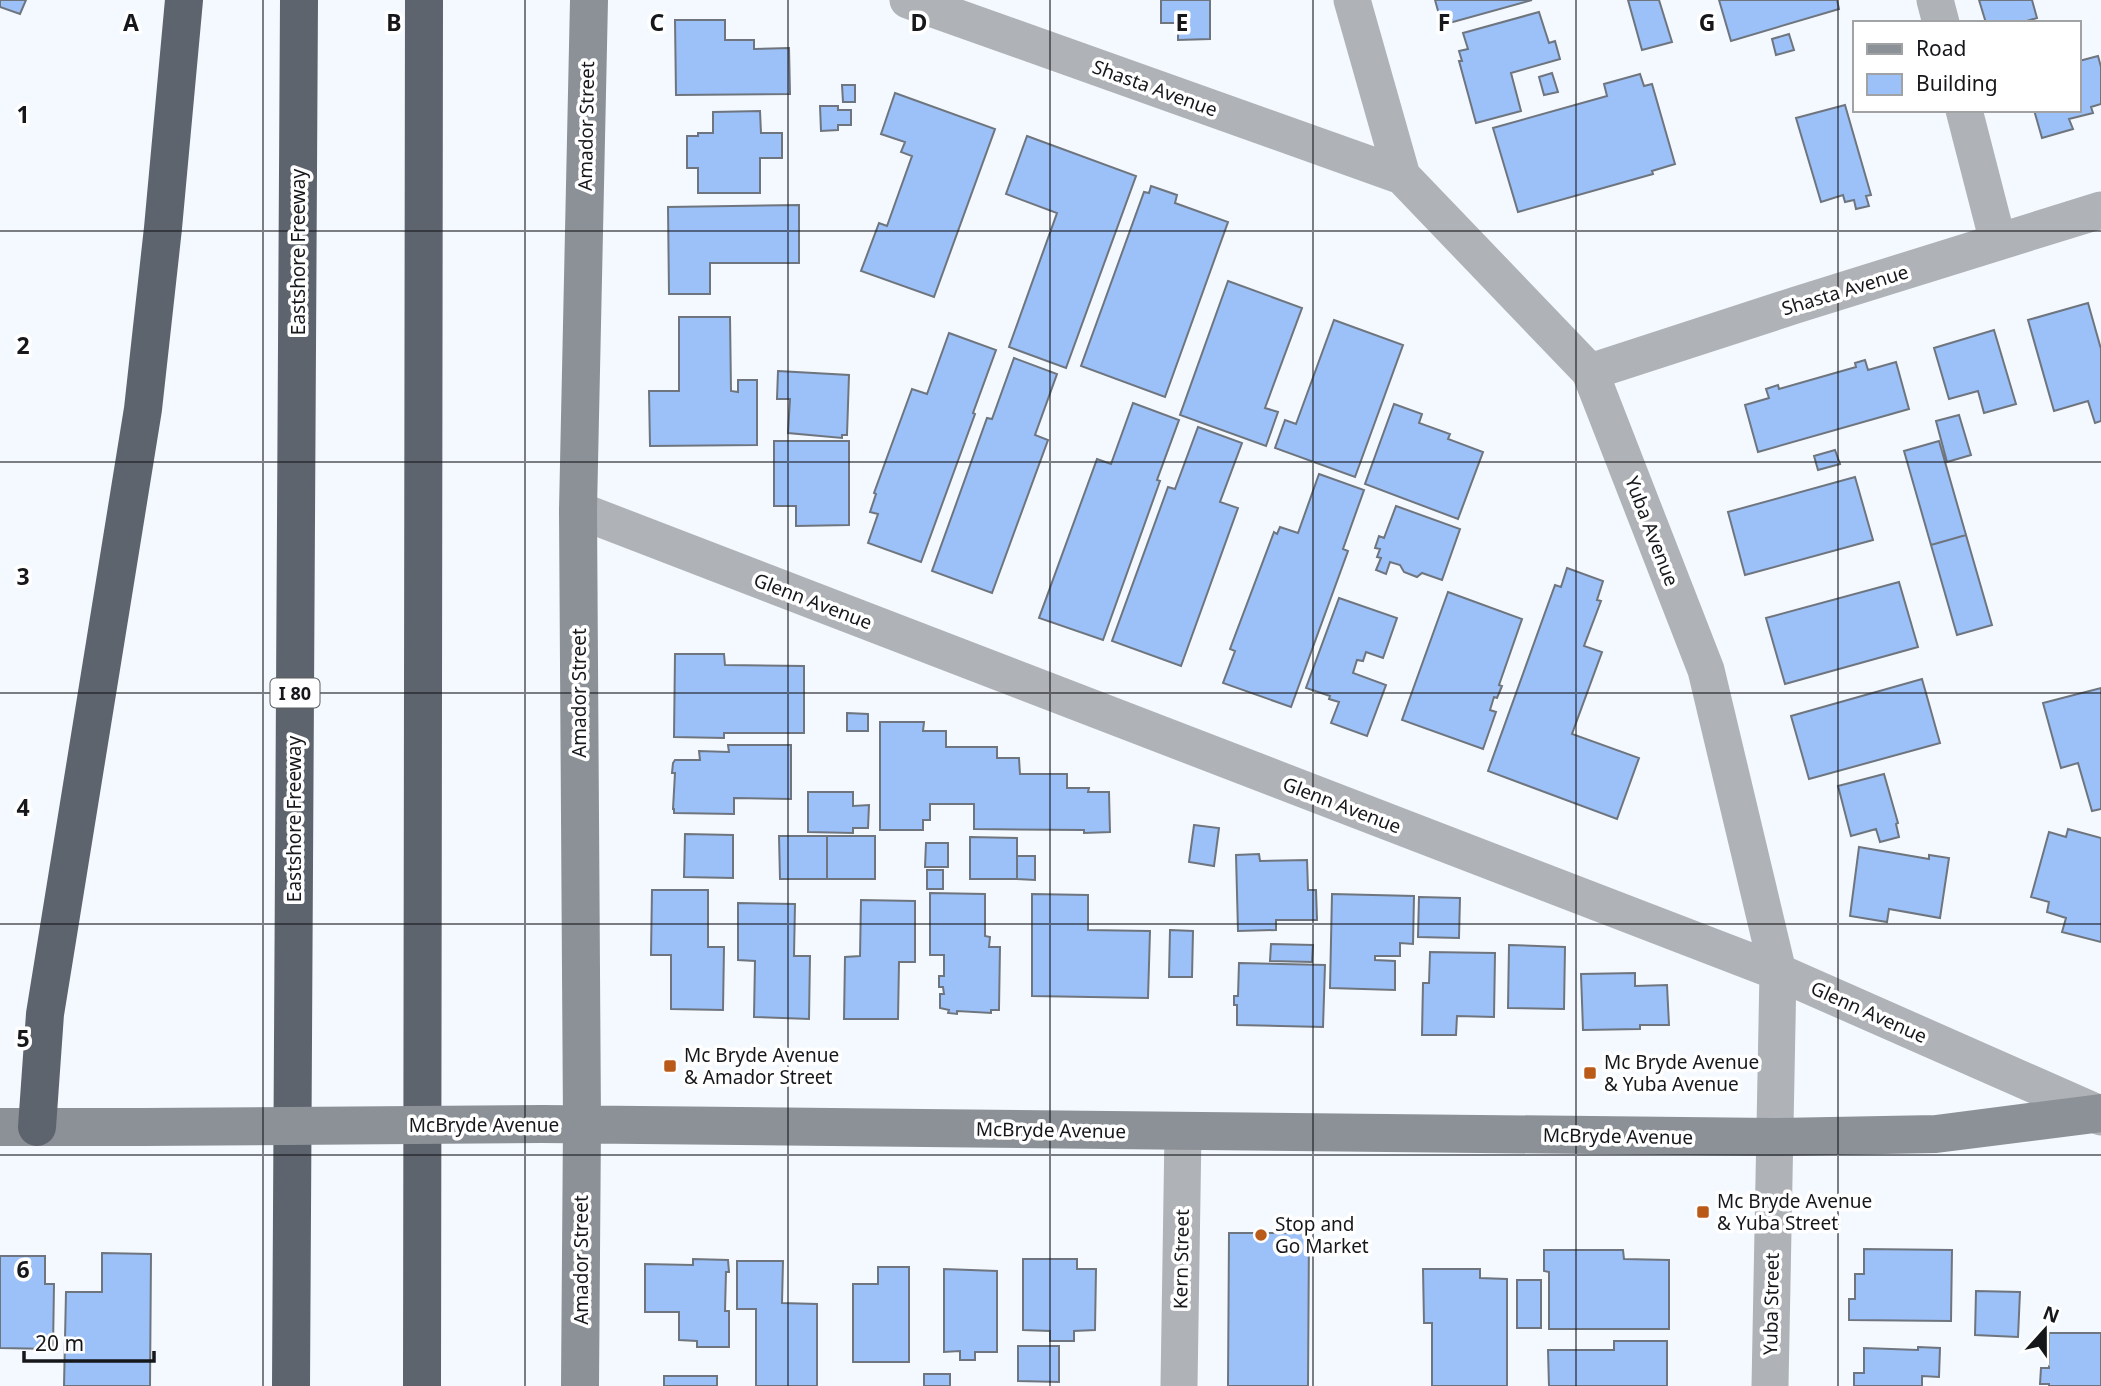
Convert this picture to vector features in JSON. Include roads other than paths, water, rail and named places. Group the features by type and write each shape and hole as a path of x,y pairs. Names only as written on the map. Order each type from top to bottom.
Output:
{"highway":[{"path":"37,1127 45,1014 143,409 184,0"},
{"name":"Eastshore Freeway","path":"291,1386 299,0"},
{"path":"422,1386 424,0"}],"main road":[{"name":"Amador Street","path":"580,1386 582,1124 578,510 589,0"},
{"name":"McBryde Avenue","path":"0,1127 582,1124 1773,1138 1936,1135 2101,1115"}],"street":[{"name":"Shasta Avenue","path":"908,0 1402,176"},
{"name":"Yuba Avenue","path":"1352,0 1402,176 1590,372 1706,670 1778,972 1773,1138"},
{"path":"1935,0 1940,21"},
{"path":"1965,112 1998,242"},
{"name":"Shasta Avenue","path":"1590,372 2101,210"},
{"name":"Glenn Avenue","path":"578,510 1778,972 2101,1115"},
{"name":"Kern Street","path":"1180,1386 1183,1132"},
{"name":"Yuba Street","path":"1770,1386 1773,1138"}],"place":[{"name":"Mc Bryde Avenue & Amador Street","path":"670,1066"},
{"name":"Mc Bryde Avenue & Yuba Avenue","path":"1590,1073"},
{"name":"Mc Bryde Avenue & Yuba Street","path":"1703,1212"},
{"name":"Stop and Go Market","path":"1261,1235"}]}
